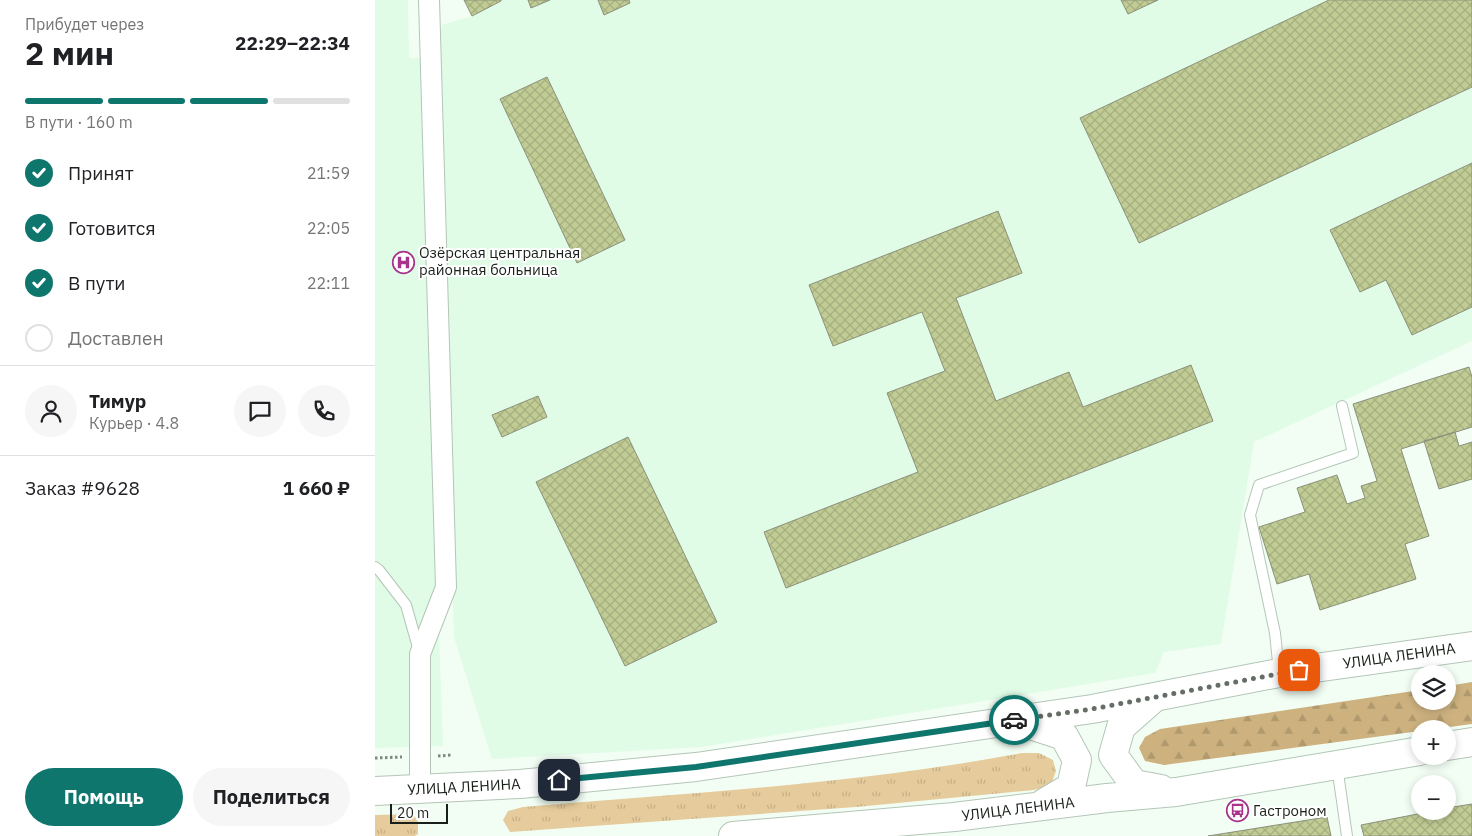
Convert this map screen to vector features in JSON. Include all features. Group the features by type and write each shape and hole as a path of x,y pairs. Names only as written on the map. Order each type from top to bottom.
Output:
{"main road":[{"name":"УЛИЦА ЛЕНИНА","path":"375,791 521,784 696,767 1092,709 1279,673 1472,646"},
{"path":"1156,696 1121,727 1113,755 1134,784 1176,792"},
{"path":"1014,720 1063,736 1077,760 1071,787 1039,807"},
{"path":"1456,745 1472,742"},
{"name":"УЛИЦА ЛЕНИНА","path":"733,836 954,817 1107,798 1176,792 1411,753"}],"street":[{"path":"420,789 420,654 445,587 429,0"}],"lane":[{"path":"1279,673 1275,633 1250,515 1259,485 1353,453 1342,406"},
{"path":"375,567 405,605 420,654"},
{"path":"1337,765 1347,836"}],"shaded area":[{"name":"Озёрская центральная районная больница","path":"375,0 408,0 409,58 427,58 433,465 443,746 375,748"},
{"path":"464,0 1472,0 1472,341 1254,442 1221,644 1164,652 1155,673 702,747 492,759 454,637 437,54 442,25 472,16"}],"green space":[{"path":"1472,682 1472,724 1456,726 1456,720 1411,720 1411,732 1164,765 1145,761 1139,748 1145,737 1160,729 1411,691 1411,710 1456,710 1456,685"},
{"path":"1022,753 1039,753 1053,760 1056,771 1051,785 1034,790 856,807 510,832 503,820 508,811 523,807 836,780 960,764"},
{"path":"413,814 418,822 418,834 415,836 375,836 375,815"}],"building":[{"path":"464,0 501,0 501,1 472,16"},
{"path":"528,0 550,0 531,8"},
{"path":"598,0 629,0 630,3 604,15"},
{"path":"1121,0 1158,0 1128,14"},
{"path":"1329,0 1472,0 1472,87 1139,243 1080,118"},
{"path":"547,77 625,240 577,263 500,99"},
{"path":"1472,163 1472,307 1412,335 1386,280 1360,292 1330,230"},
{"path":"998,211 1022,273 956,298 996,401 1069,372 1083,407 1191,365 1213,421 786,588 764,532 918,472 887,393 945,371 922,312 833,346 809,285"},
{"path":"1469,367 1472,377 1472,427 1401,449 1429,536 1405,544 1416,579 1320,610 1309,574 1277,584 1259,527 1305,512 1297,488 1337,475 1347,504 1365,498 1361,486 1377,481 1353,404"},
{"path":"538,396 547,417 502,437 492,415"},
{"path":"1455,432 1459,446 1472,442 1472,479 1439,489 1424,441"},
{"path":"628,437 717,622 625,666 536,482"},
{"path":"1472,804 1472,836 1364,836 1361,825 1411,815 1411,820 1456,820 1456,807"},
{"path":"1327,817 1331,836 1208,836"}],"way so far":[{"path":"1014,720 1092,709 1299,670"}],"place":[{"name":"Озёрская центральная районная больница","path":"403,262"},
{"name":"Гастроном","path":"1237,811"}],"route":[{"path":"559,780 696,767 1014,720"}]}
